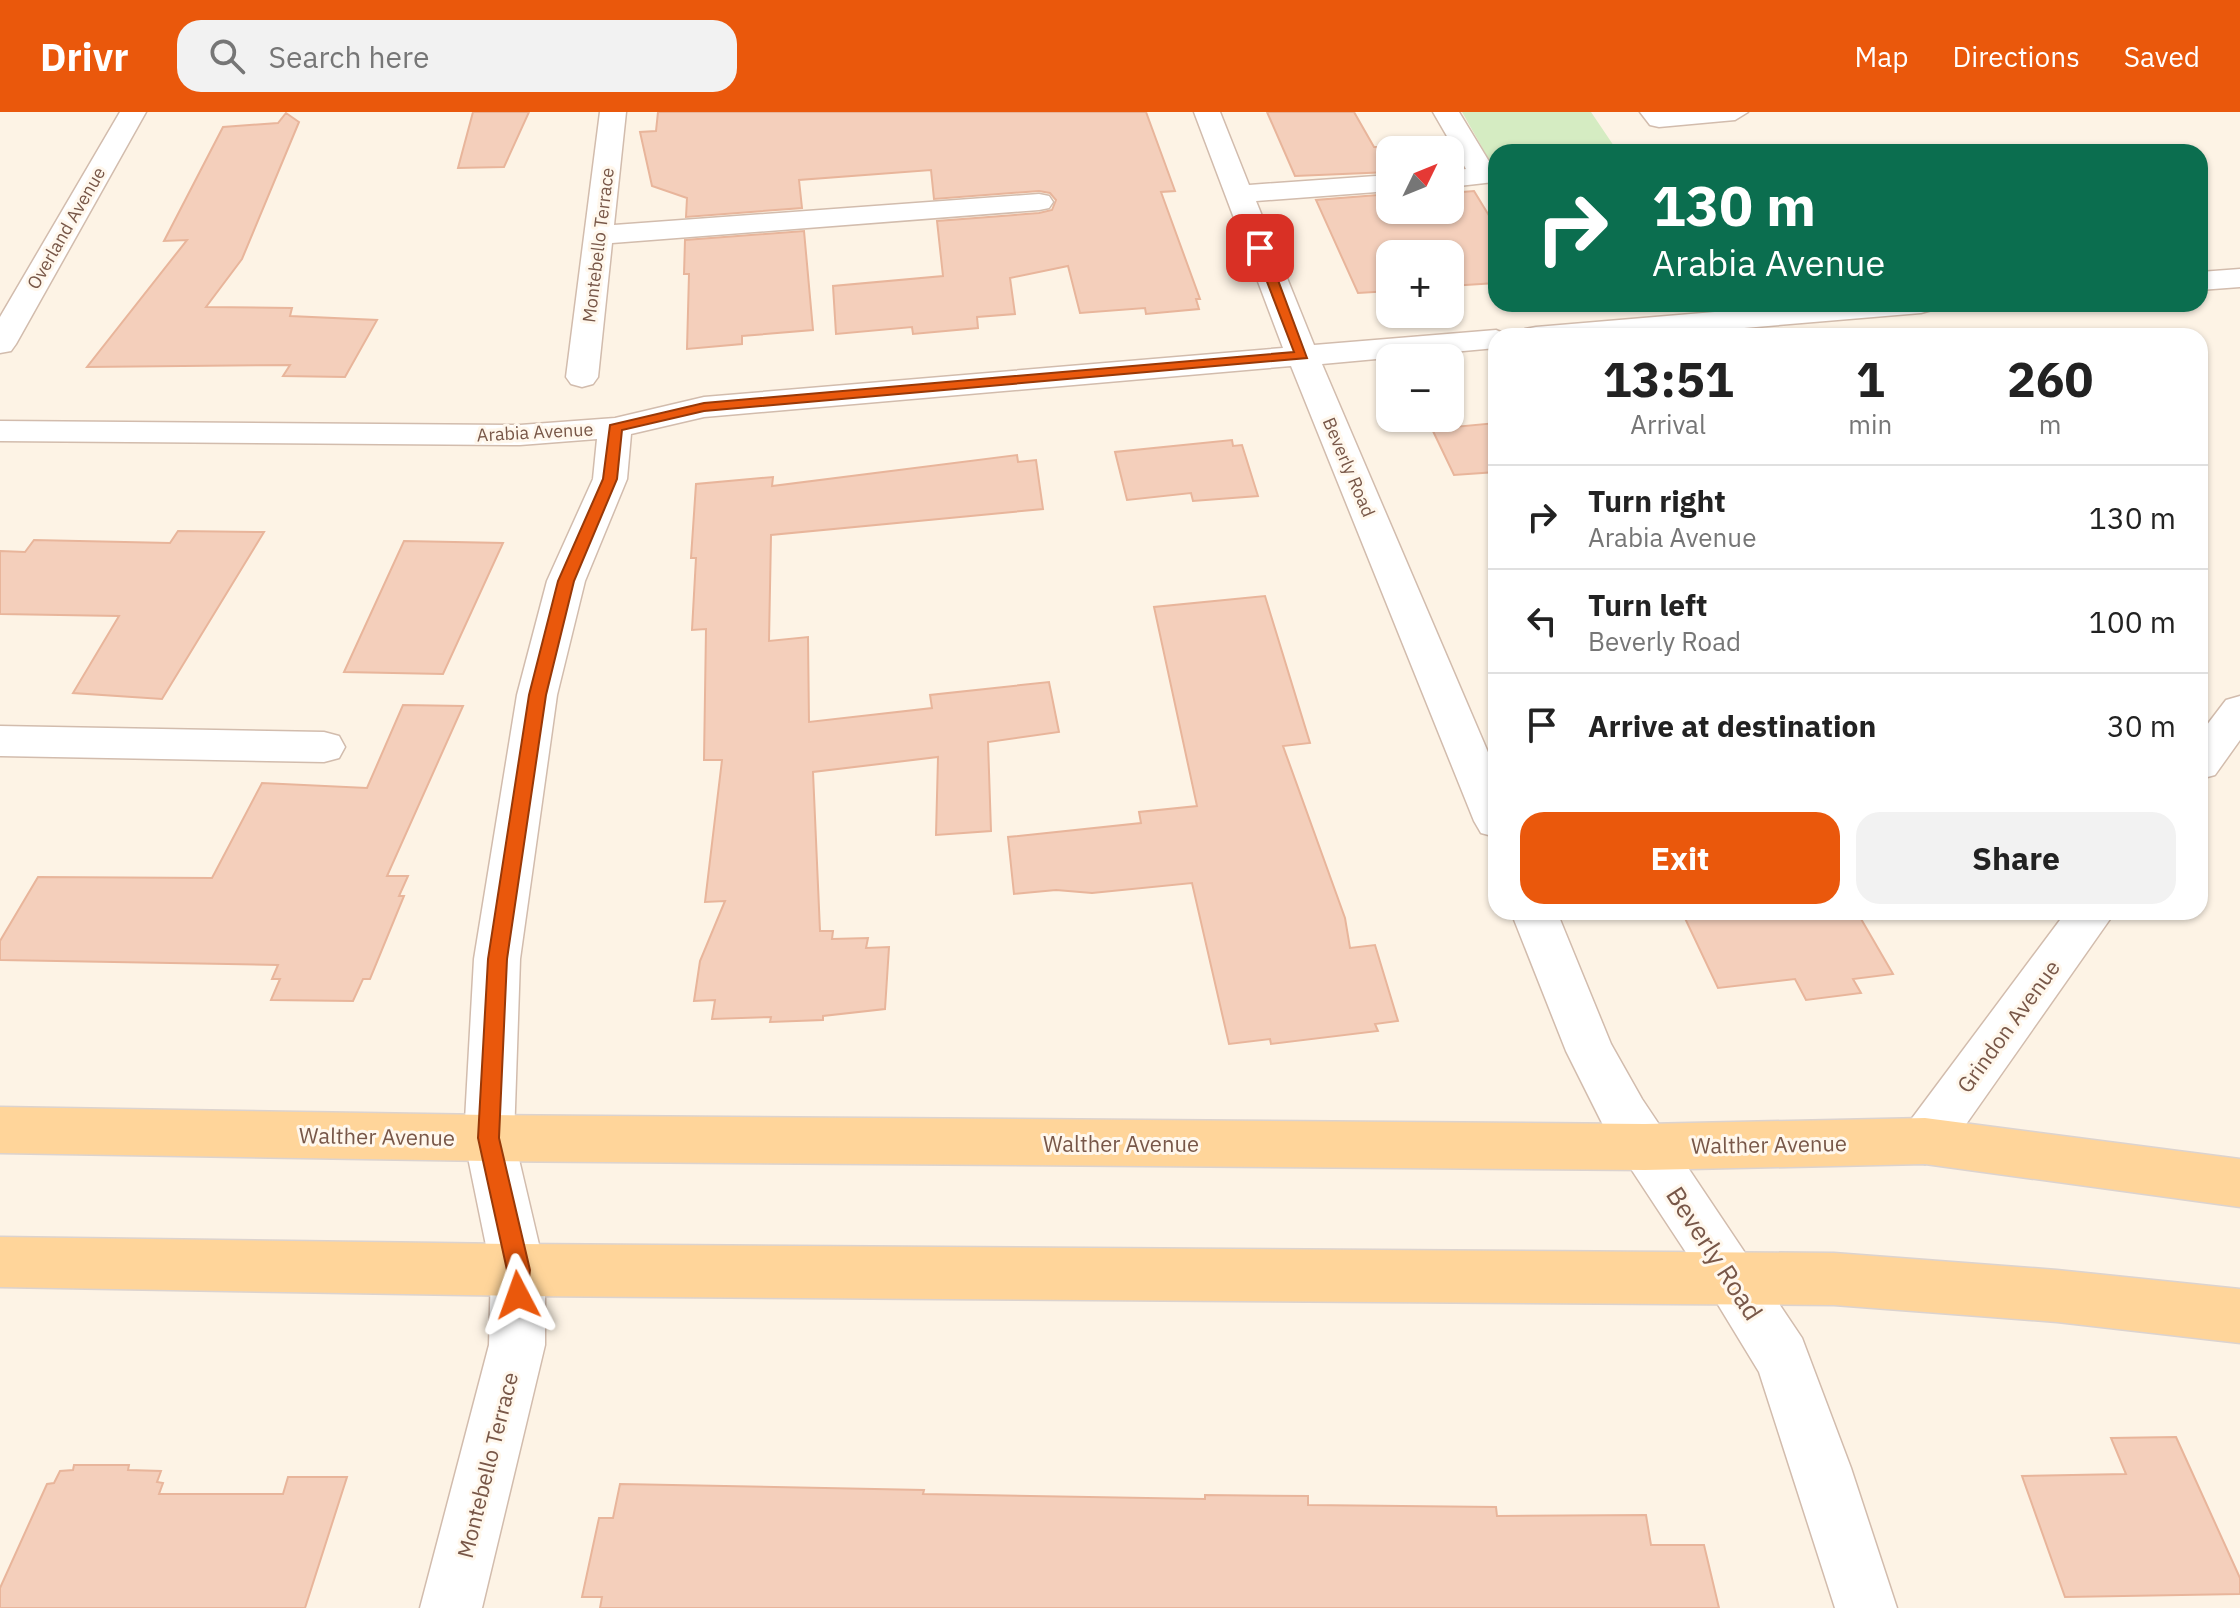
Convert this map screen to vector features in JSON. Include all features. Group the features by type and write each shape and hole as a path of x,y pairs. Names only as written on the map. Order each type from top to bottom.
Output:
{"main road":[{"name":"Walther Avenue","path":"0,1130 489,1138 1645,1147 1925,1141 2240,1183"},
{"path":"0,1262 518,1270 1834,1279 2057,1296 2240,1316"}],"street":[{"name":"Overland Avenue","path":"0,344 133,112"},
{"name":"Montebello Terrace","path":"582,377 613,112"},
{"name":"Beverly Road","path":"1207,112 1302,355 1488,802"},
{"path":"1446,112 1460,136"},
{"path":"1653,112 1659,119 1735,112"},
{"path":"1464,142 1484,176 1464,178"},
{"path":"1239,194 1376,184"},
{"path":"599,235 1039,202"},
{"path":"2208,280 2240,278"},
{"path":"1632,328 1825,312"},
{"name":"Arabia Avenue","path":"4,436 243,431 411,436 520,435 615,428 704,407 1488,340"},
{"name":"Montebello Terrace","path":"451,1608 517,1345 518,1270 489,1138 497,959 537,695 566,581 610,479 615,428"},
{"path":"2208,753 2240,710"},
{"path":"0,741 324,747"},
{"name":"Beverly Road","path":"1537,920 1590,1051 1624,1115 1733,1278 1782,1358 1822,1468 1866,1608"},
{"name":"Grindon Avenue","path":"1925,1141 2086,920"}],"green space":[{"path":"1462,112 1591,112 1613,144 1488,144 1488,158"}],"building":[{"path":"473,112 529,112 504,167 458,168"},
{"path":"658,112 1146,112 1175,191 1161,192 1200,299 1196,299 1199,309 1146,314 1145,308 1080,313 1068,266 1010,278 1015,314 977,317 978,328 913,334 912,327 836,334 833,286 943,276 937,221 1039,213 1052,210 1056,200 1050,193 1039,191 934,199 931,170 799,180 802,208 686,217 687,198 652,186 640,132 656,131"},
{"path":"1267,112 1354,112 1376,147 1376,173 1295,176"},
{"path":"286,113 299,122 242,259 206,307 292,308 290,316 377,320 345,377 283,376 290,365 87,367 187,240 164,241 223,127 278,123"},
{"path":"1474,191 1488,214 1488,284 1464,285 1464,240 1376,240 1376,292 1358,293 1316,200 1376,195 1376,224 1464,224 1464,192"},
{"path":"804,231 813,330 742,336 742,344 687,349 689,274 684,274 685,240"},
{"path":"1488,424 1488,473 1454,475 1433,432 1464,432 1464,426"},
{"path":"1232,440 1233,446 1242,445 1258,496 1193,501 1191,493 1127,500 1115,452"},
{"path":"1017,455 1018,462 1036,460 1043,509 771,535 769,641 808,637 809,722 932,708 930,695 1049,682 1059,732 988,742 991,831 936,835 938,757 813,772 820,931 833,931 832,939 868,938 866,948 889,947 885,1009 823,1016 823,1020 770,1022 771,1017 712,1019 715,1000 694,1001 700,961 725,901 705,902 722,760 704,760 706,629 692,630 696,558 691,558 696,484 773,477 772,486"},
{"path":"178,531 264,532 162,699 73,693 119,616 0,614 0,551 25,552 34,540 170,543"},
{"path":"404,541 503,543 443,674 344,672"},
{"path":"1265,596 1310,743 1283,746 1345,918 1350,948 1375,945 1398,1021 1375,1024 1378,1031 1271,1044 1270,1039 1229,1044 1192,883 1092,893 1056,890 1014,894 1008,837 1141,823 1139,812 1197,806 1154,607"},
{"path":"403,705 463,706 387,876 408,876 399,896 404,896 370,979 363,979 353,1001 271,1000 280,979 272,979 278,965 0,960 0,941 38,877 212,878 262,783 367,788"},
{"path":"1686,920 1862,920 1893,974 1853,979 1861,993 1806,1000 1795,979 1718,988"},
{"path":"2176,1437 2240,1578 2240,1594 2065,1597 2022,1476 2126,1474 2111,1438"},
{"path":"74,1465 129,1465 128,1470 161,1471 157,1482 163,1483 159,1494 283,1494 288,1477 347,1477 305,1608 0,1608 0,1588 47,1484 54,1483 60,1471 73,1470"},
{"path":"620,1484 1205,1499 1205,1495 1308,1496 1308,1505 1496,1507 1497,1516 1646,1515 1651,1545 1704,1545 1719,1608 600,1608 602,1597 582,1597 599,1518 613,1518"}],"route":[{"path":"518,1295 518,1270 489,1138 497,959 537,695 566,581 610,479 615,428 704,407 1302,355 1260,248"}]}
